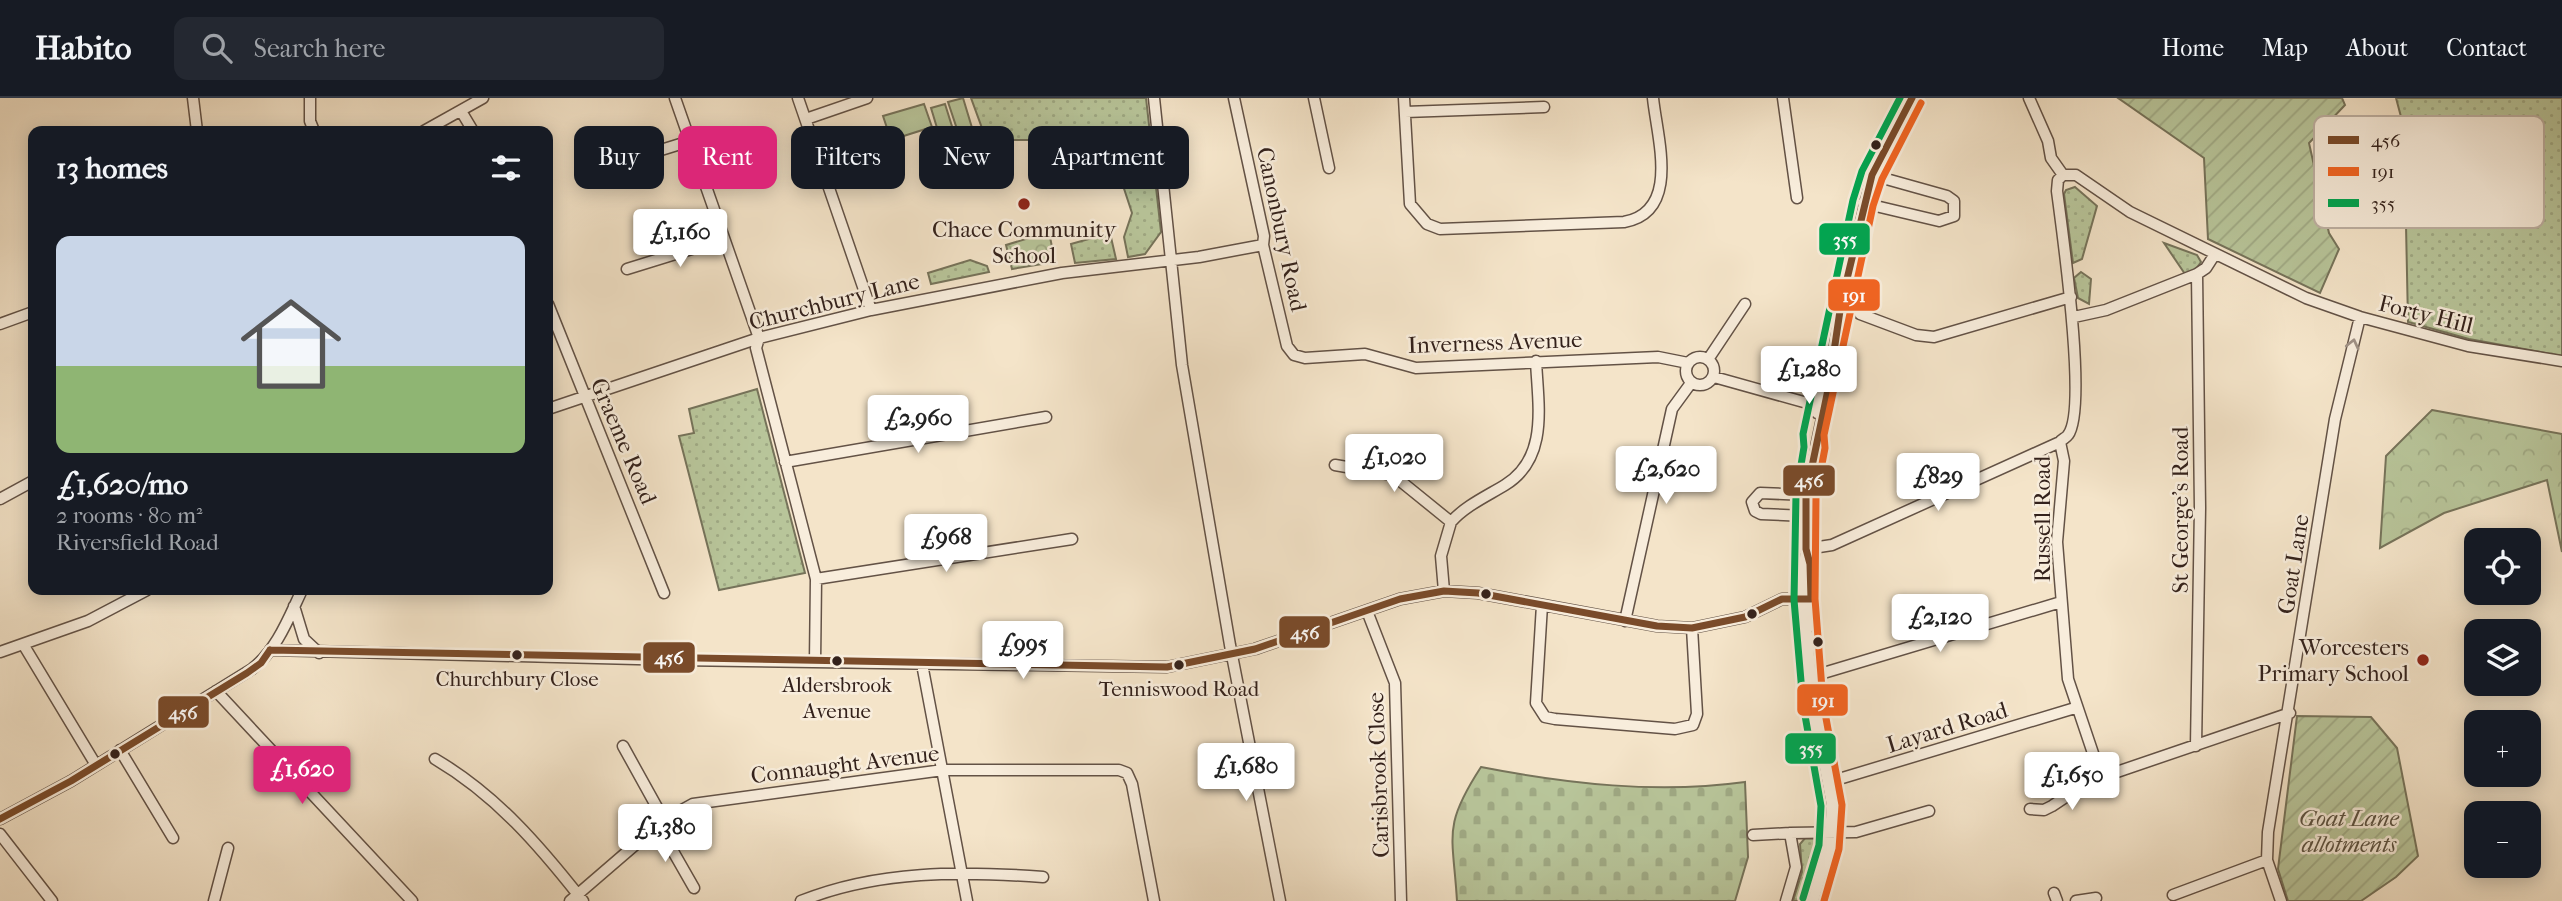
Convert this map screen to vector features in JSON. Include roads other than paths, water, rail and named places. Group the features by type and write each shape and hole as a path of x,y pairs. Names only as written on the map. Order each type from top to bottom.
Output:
{"street":[{"path":"193,98 196,126"},
{"path":"310,98 312,126"},
{"path":"433,126 483,98"},
{"path":"675,98 685,126"},
{"path":"798,98 871,310"},
{"path":"806,119 866,98"},
{"path":"1154,98 1182,365 1232,655 1280,901"},
{"name":"Canonbury Road","path":"1234,98 1287,346 1294,355 1305,358"},
{"path":"1314,98 1329,168"},
{"path":"1404,98 1407,191 1410,204 1427,224 1440,229 1624,222 1642,217 1659,197 1661,179 1653,98"},
{"path":"1783,98 1797,198"},
{"path":"1813,901 1831,831 1829,782 1816,729 1810,677 1807,599 1810,564 1806,552 1806,495 1863,204 1872,175 1912,98"},
{"path":"2029,98 2048,141 2051,158 2063,175"},
{"path":"1405,112 1544,107"},
{"path":"461,111 469,126"},
{"path":"1863,204 1939,222 1954,216 1954,201 1947,196 1872,175"},
{"name":"Forty Hill","path":"2063,175 2081,178 2130,212 2306,298 2360,317 2468,346 2562,361"},
{"name":"Russell Road","path":"2063,175 2057,191 2074,317 2072,423 2069,434 2060,442 2064,461 2057,542 2061,602 2068,679 2075,708 2104,774"},
{"path":"707,189 759,338 756,348 816,579 815,662"},
{"path":"627,269 724,239"},
{"name":"Churchbury Lane","path":"553,407 759,338 871,310 1062,272 1171,260 1263,241"},
{"path":"2074,317 2106,310 2197,274 2206,268 2215,254"},
{"name":"St George's Road","path":"2196,746 2200,508 2197,274"},
{"path":"1860,314 1916,335 1934,337 2070,298"},
{"path":"1714,377 1709,358 1745,304"},
{"path":"0,324 28,317"},
{"name":"Graeme Road","path":"553,317 664,593"},
{"name":"Goat Lane","path":"2281,901 2267,860 2273,796 2290,713 2341,384 2347,371 2360,317"},
{"name":"Inverness Avenue","path":"1305,358 1365,354 1416,368 1658,356 1688,363 1709,358"},
{"path":"1444,591 1441,556 1451,522 1512,481 1530,460 1537,443 1539,422 1536,361"},
{"path":"1688,363 1686,369 1691,383"},
{"path":"1815,447 1813,435 1818,406 1823,382 1829,370"},
{"path":"1714,377 1818,406"},
{"path":"1691,383 1708,382 1714,377"},
{"path":"1625,621 1672,409 1691,383"},
{"path":"785,462 1046,417"},
{"path":"1806,552 1832,545 2060,442"},
{"path":"1335,465 1393,475 1451,522"},
{"path":"0,499 28,484"},
{"path":"1805,516 1761,514 1755,512 1752,502 1760,493 1806,495"},
{"path":"816,579 1072,540"},
{"path":"270,650 1167,667 1232,655 1420,593 1478,593 1625,621 1692,628 1745,617 1782,599 1807,599"},
{"path":"0,652 101,615 137,595"},
{"path":"0,818 96,765 261,663 299,595"},
{"path":"1810,677 2061,602"},
{"path":"294,605 304,639 319,653"},
{"path":"1542,605 1536,703 1545,717 1555,719 1675,729 1693,725 1697,714 1692,628"},
{"name":"Carisbrook Close","path":"1367,611 1395,683 1401,901"},
{"path":"23,644 96,765"},
{"path":"922,664 967,901"},
{"path":"216,691 412,901"},
{"name":"Layard Road","path":"1829,782 2075,708"},
{"path":"2030,809 2052,806 2104,774 2290,713"},
{"path":"623,746 694,888"},
{"path":"120,750 173,838"},
{"path":"435,759 466,778 498,804 577,899"},
{"name":"Connaught Avenue","path":"577,899 661,822 693,804 721,798 943,770 1119,769 1127,773 1132,784 1154,901"},
{"path":"1753,835 1856,832 1929,811"},
{"path":"1786,901 1796,867 1790,833"},
{"path":"0,834 52,901"},
{"path":"214,901 228,848"},
{"path":"2173,895 2267,860"},
{"path":"801,901 844,885 962,872 1043,877"},
{"path":"2076,901 2096,898"}],"place":[{"name":"Chace Community School","path":"1024,204"},
{"name":"Churchbury Close","path":"517,655"},
{"name":"Worcesters Primary School","path":"2423,660"},
{"name":"Aldersbrook Avenue","path":"837,661"},
{"name":"Tenniswood Road","path":"1179,665"}],"park label":[{"name":"Goat Lane allotments","path":"2349,831"}]}
